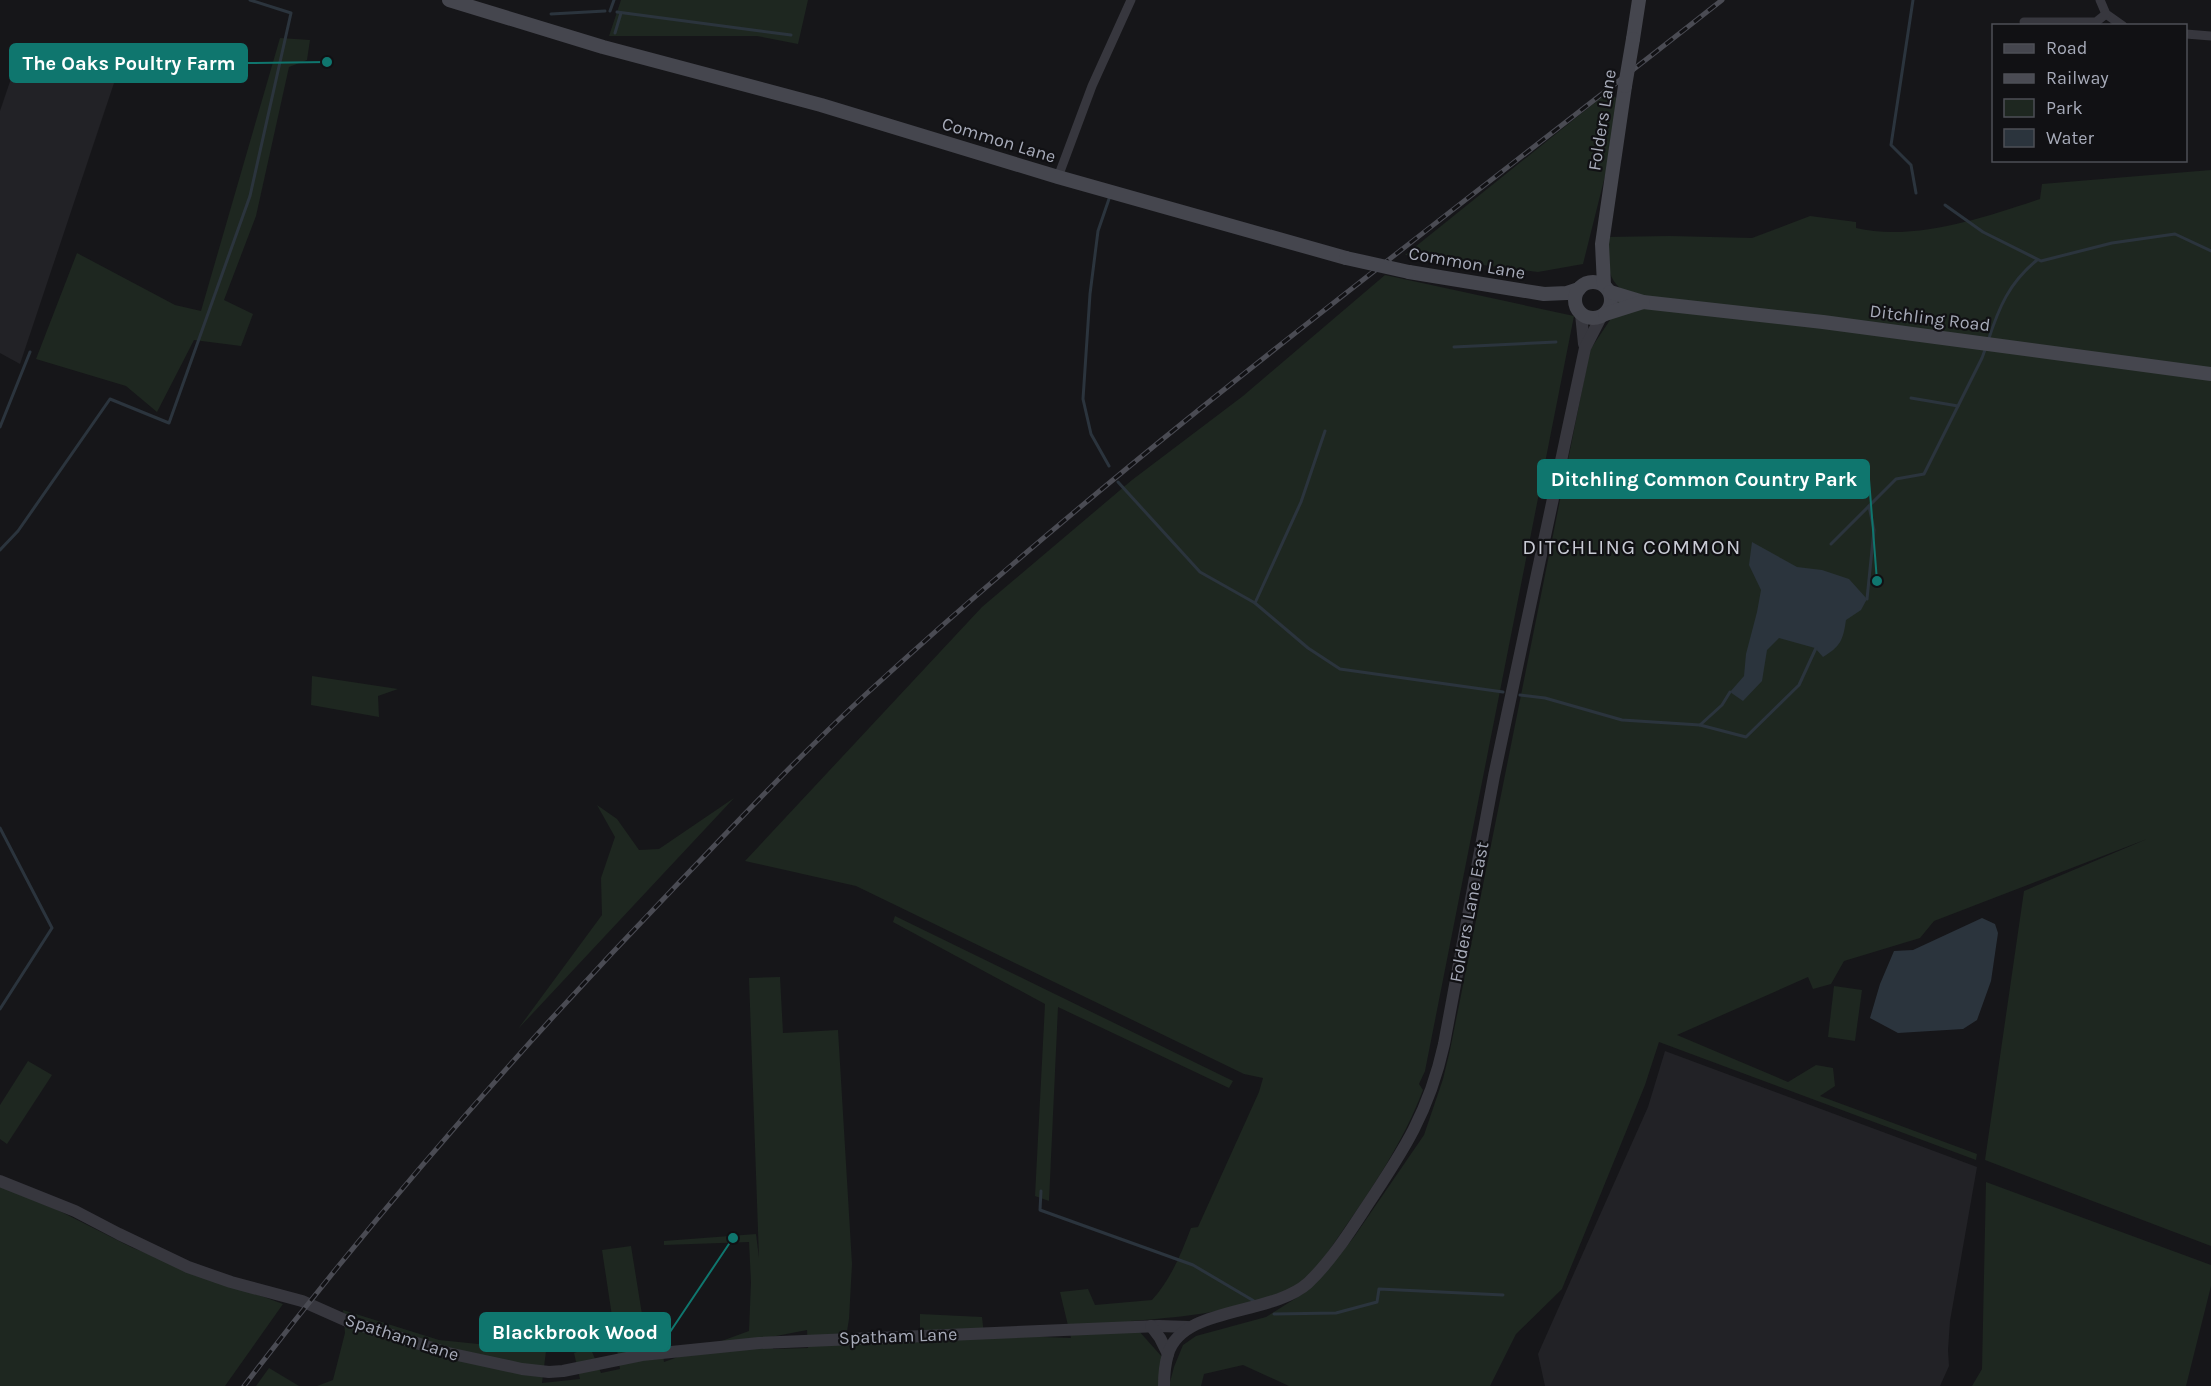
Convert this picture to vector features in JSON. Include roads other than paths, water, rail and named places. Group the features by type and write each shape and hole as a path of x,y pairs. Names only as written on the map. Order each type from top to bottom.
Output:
{"main road":[{"name":"Common Lane","path":"449,0 603,47 821,105 1058,177 1346,258 1409,272 1544,294 1565,301 1580,312"},
{"name":"Folders Lane","path":"1581,287 1592,272 1602,244 1639,0"},
{"name":"Folders Lane","path":"1602,244 1607,289"},
{"path":"1593,282 1607,289 1611,302 1603,315 1591,318 1580,312 1575,299 1581,287 1593,282"},
{"name":"Common Lane","path":"1544,294 1567,293 1581,287"},
{"name":"Ditchling Road","path":"1607,289 1643,302 1823,322 2211,374"},
{"name":"Ditchling Road","path":"1603,315 1643,302"}],"street":[{"path":"1058,177 1092,86 1131,0"},
{"path":"2100,0 2106,14 2120,24"},
{"path":"2024,22 2096,22 2106,14"},
{"path":"2187,34 2211,36"},
{"name":"Folders Lane East","path":"1580,312 1585,348"},
{"name":"Folders Lane East","path":"1188,1327 1285,1298 1308,1282 1326,1263 1354,1226 1406,1146 1423,1113 1444,1044 1494,776 1585,348 1603,315"},
{"name":"Spatham Lane","path":"0,1181 75,1211 188,1267 231,1282 302,1301 347,1321 448,1353 522,1369 563,1371 642,1355 759,1343 921,1334 1035,1332 1180,1325 1188,1327"},
{"path":"1150,1326 1160,1338 1168,1354"},
{"path":"1164,1386 1168,1354 1175,1340 1188,1327"}],"water":[{"path":"1752,542 1797,567 1822,570 1849,579 1867,599 1861,610 1846,620 1842,638 1837,646 1823,657 1815,648 1779,638 1767,650 1762,681 1743,701 1730,692 1744,676 1746,654 1761,590 1749,565"},
{"path":"1982,918 1995,924 1998,933 1991,981 1977,1020 1963,1029 1898,1033 1870,1018 1880,984 1894,951 1913,950"}],"waterway":[{"path":"0,550 18,531 110,399 169,423 250,196 291,13 250,0"},
{"path":"610,11 614,0"},
{"path":"1913,0 1891,145 1911,165 1916,193"},
{"path":"551,14 605,11"},
{"path":"617,12 791,35"},
{"path":"615,33 621,13"},
{"path":"1109,466 1091,434 1083,399 1090,294 1098,231 1110,196"},
{"path":"1945,205 1983,232 2041,261 2112,243 2175,234 2211,251"},
{"path":"1988,341 2006,296 2019,278 2037,260"},
{"path":"1454,347 1556,342"},
{"path":"1831,544 1896,479 1924,474 1986,347"},
{"path":"0,427 30,352"},
{"path":"1911,398 1958,406"},
{"path":"1255,603 1301,502 1325,431"},
{"path":"1118,482 1200,572 1255,603 1308,648 1340,669 1503,692"},
{"path":"1867,599 1874,530 1869,506"},
{"path":"1520,695 1545,698 1622,720 1700,725 1746,737 1799,685 1816,648"},
{"path":"1700,725 1722,705 1730,692"},
{"path":"0,828 52,928 0,1009"},
{"path":"1041,1191 1040,1210 1193,1265 1254,1301"},
{"path":"1274,1314 1336,1313 1377,1302 1379,1289 1503,1295"}],"railway":[{"path":"244,1386 345,1258 504,1071 718,841 865,695 1073,513 1179,426 1395,254 1722,0"}],"place":[{"name":"The Oaks Poultry Farm","path":"327,62"},
{"name":"Ditchling Common Country Park","path":"1877,581"},
{"name":"Blackbrook Wood","path":"733,1238"}],"district":[{"name":"DITCHLING COMMON","path":"1632,547"}]}
